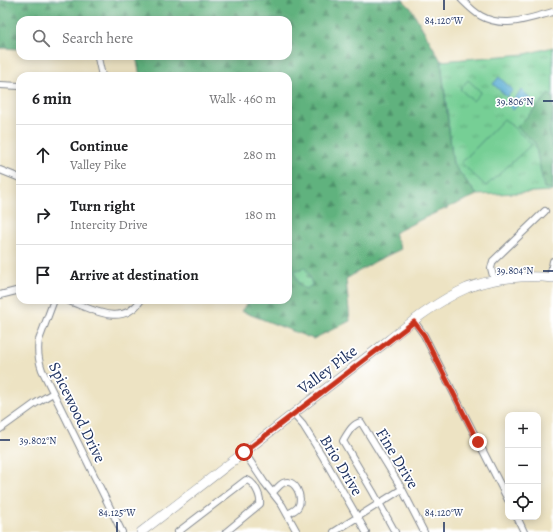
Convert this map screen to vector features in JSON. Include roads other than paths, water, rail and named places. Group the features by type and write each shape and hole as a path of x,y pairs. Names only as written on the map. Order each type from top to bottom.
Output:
{"street":[{"path":"462,0 481,16 501,22 515,21 553,12"},
{"path":"98,60 101,72"},
{"path":"0,85 16,86"},
{"path":"0,170 16,176"},
{"path":"494,280 491,268 493,261 545,211"},
{"path":"551,278 553,261"},
{"name":"Valley Pike","path":"141,532 439,303 454,294 494,280 516,278 551,278"},
{"path":"0,295 16,291"},
{"name":"Spicewood Drive","path":"52,304 39,340 37,352 42,370 122,532"},
{"path":"76,304 100,313 115,315 127,312 133,309 137,304"},
{"path":"414,322 424,335 505,494"},
{"path":"0,429 36,402 53,394"},
{"name":"Brio Drive","path":"293,414 303,426 358,516 366,532"},
{"name":"Fine Drive","path":"380,503 342,441 353,426 361,422 402,489 424,532"},
{"path":"244,452 288,514 297,532"},
{"path":"178,532 246,480 251,481 260,500 260,504 226,532"},
{"path":"273,492 286,482 292,483 298,490 300,497 298,508 288,514"},
{"path":"334,532 402,489"},
{"path":"380,503 395,532"},
{"path":"518,520 524,532"}],"water":[{"path":"499,77 513,90 507,97 493,84"},
{"path":"522,90 534,102 531,106 524,99 513,110 508,105"}]}
